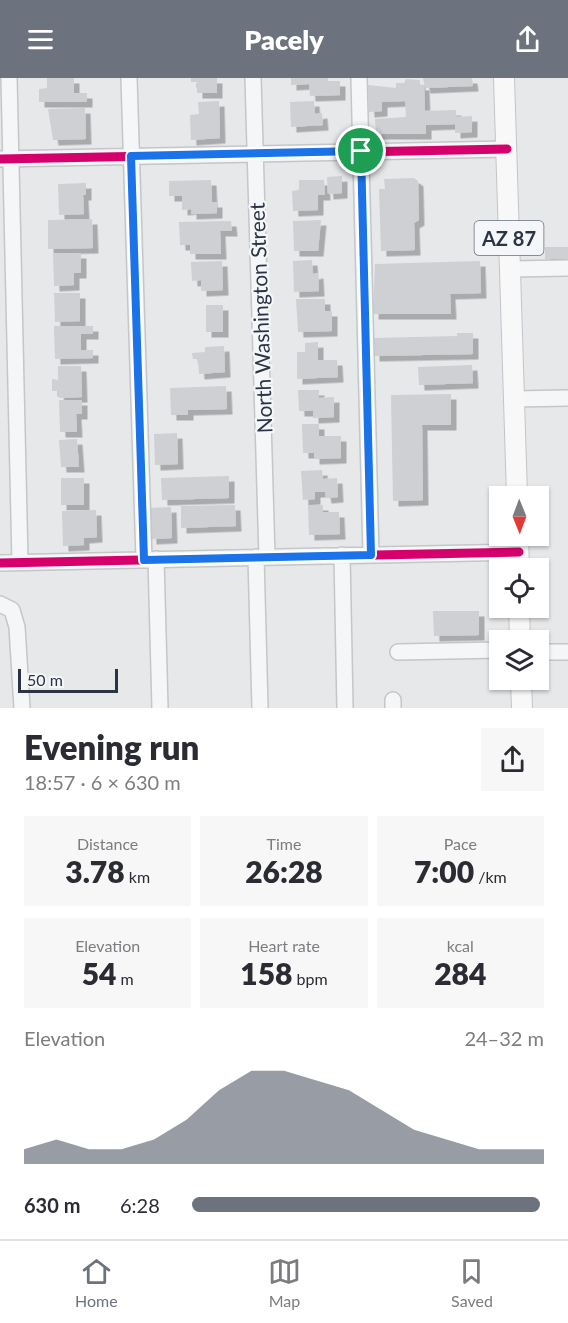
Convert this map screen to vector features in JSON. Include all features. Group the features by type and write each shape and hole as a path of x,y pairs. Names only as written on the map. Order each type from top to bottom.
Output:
{"main road":[{"name":"AZ 87","path":"504,78 517,486"},
{"path":"521,690 522,708"}],"street":[{"path":"9,78 6,159 20,562"},
{"path":"129,78 150,560 160,708"},
{"name":"North Washington Street","path":"253,78 261,557 260,708"},
{"path":"359,78 371,555"},
{"path":"6,159 507,149"},
{"path":"510,268 568,268"},
{"path":"514,399 568,398"},
{"path":"0,563 519,552"},
{"path":"342,555 345,708"},
{"path":"0,604 12,610 17,627 22,708"},
{"path":"398,652 489,650"},
{"path":"549,652 568,651"}],"building":[{"path":"47,78 74,78 74,93 87,93 87,102 39,102 39,89 47,88"},
{"path":"191,78 217,78 217,93 197,93 197,82 191,82"},
{"path":"291,78 328,78 328,81 340,81 340,95 310,96 309,84 291,85"},
{"path":"423,78 472,78 473,86 425,88"},
{"path":"406,79 420,80 420,85 424,85 425,111 456,110 456,117 472,116 472,132 455,133 455,124 426,125 426,134 376,134 375,119 406,117 405,101 382,102 382,111 369,112 368,85 396,88 396,83 404,83"},
{"path":"219,101 220,138 191,140 190,115 199,114 198,102"},
{"path":"314,101 315,114 322,113 323,125 291,127 290,102"},
{"path":"85,108 86,139 53,140 48,109"},
{"path":"342,176 342,193 328,194 327,177"},
{"path":"414,178 418,181 419,220 414,223 415,250 381,251 379,189 385,189 384,179"},
{"path":"211,180 212,202 217,202 217,213 191,214 191,209 182,210 182,196 169,196 169,181"},
{"path":"299,180 324,180 325,195 318,195 318,210 293,211 292,191 299,190"},
{"path":"86,183 86,195 83,195 84,214 59,215 58,184"},
{"path":"92,219 93,248 48,249 48,220"},
{"path":"321,220 318,251 294,251 293,221"},
{"path":"231,221 232,231 220,231 221,254 190,254 190,245 180,245 179,222"},
{"path":"545,247 568,247 568,259 545,259"},
{"path":"53,253 81,253 81,273 74,273 74,285 54,286"},
{"path":"312,260 313,274 318,273 319,291 294,292 293,261"},
{"path":"222,261 223,290 201,291 201,280 192,281 191,262"},
{"path":"480,261 481,293 450,294 451,314 373,314 375,264"},
{"path":"54,293 80,293 80,321 55,322"},
{"path":"296,299 325,299 325,311 332,311 332,331 298,332"},
{"path":"206,305 223,305 223,332 206,332"},
{"path":"54,326 93,326 93,334 81,334 81,350 93,350 93,358 55,359"},
{"path":"457,333 473,333 473,354 374,356 374,338 457,336"},
{"path":"318,342 318,360 337,360 338,377 297,379 297,352 305,352 305,343"},
{"path":"224,346 225,372 199,374 198,359 193,359 192,353 205,352 205,347"},
{"path":"472,365 473,383 419,385 418,367"},
{"path":"58,366 81,366 82,397 59,398 58,391 52,391 52,379 58,380"},
{"path":"226,386 227,409 188,410 188,415 171,415 170,388"},
{"path":"298,390 319,390 319,398 334,397 334,417 313,418 313,411 299,411"},
{"path":"451,394 451,425 422,425 423,500 393,501 391,395"},
{"path":"59,400 82,400 82,414 76,414 77,432 60,432"},
{"path":"302,424 319,424 319,436 341,436 341,458 314,459 314,453 303,453"},
{"path":"177,433 178,464 155,465 154,434"},
{"path":"77,439 79,467 61,467 59,440"},
{"path":"322,470 323,479 337,478 338,497 326,498 325,492 315,492 315,499 303,500 301,471"},
{"path":"229,476 229,498 162,500 161,478"},
{"path":"61,478 84,478 84,505 61,505"},
{"path":"235,505 236,526 181,528 181,506"},
{"path":"308,505 323,505 323,512 339,512 340,534 309,535"},
{"path":"171,507 172,538 151,539 150,508"},
{"path":"96,510 97,537 84,538 84,545 63,546 62,511"},
{"path":"433,611 479,611 479,635 434,636"}],"cycle path":[{"path":"0,159 507,149"},
{"path":"0,563 519,552"}],"route":[{"path":"361,151 371,555 144,560 131,156 361,151"}]}
